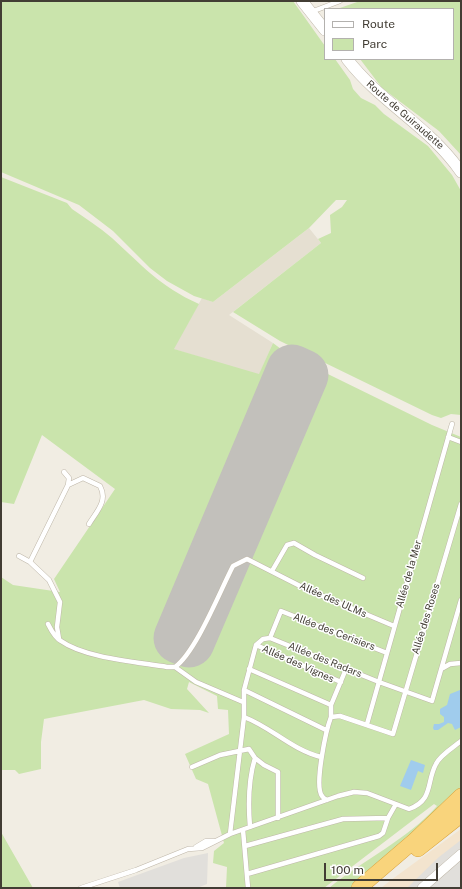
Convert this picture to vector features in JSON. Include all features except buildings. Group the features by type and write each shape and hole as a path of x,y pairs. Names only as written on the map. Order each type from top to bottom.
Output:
{"highway":[{"path":"359,888 415,840 461,796"},
{"path":"368,888 461,817"}],"street":[{"path":"302,1 324,29"},
{"name":"Route de Guiraudette","path":"348,60 377,93 432,137 458,165"},
{"path":"422,888 461,854"}],"lane":[{"path":"311,12 340,1"},
{"name":"Allée de la Mer","path":"368,724 394,626 452,424"},
{"path":"448,437 461,442"},
{"path":"30,562 68,486 69,478 64,472"},
{"path":"68,486 83,478 100,486 104,493 104,500 89,524"},
{"name":"Allée des Roses","path":"368,724 393,734 461,504"},
{"path":"272,571 287,545 294,543 363,578"},
{"path":"19,556 30,562 49,580 60,602 56,627 60,641"},
{"name":"Allée des ULMs","path":"175,667 184,661 232,566 247,559 306,590 394,626"},
{"path":"443,668 461,600"},
{"name":"Allée des Cerisiers","path":"270,638 281,611 387,653"},
{"path":"48,624 60,641 86,653 167,667 175,667 196,682 243,702"},
{"path":"230,834 244,717 244,690 256,645 263,639 270,638"},
{"name":"Allée des Radars","path":"270,638 379,682 432,701 443,668"},
{"name":"Allée des Vignes","path":"256,645 341,682"},
{"path":"443,668 450,664 461,663"},
{"path":"249,668 331,705"},
{"path":"327,800 321,796 319,790 321,757 326,730 331,717 331,705 346,669"},
{"path":"244,690 326,730"},
{"path":"331,717 340,716 368,724"},
{"path":"244,717 256,722 308,754 321,757"},
{"path":"81,888 136,870 196,847 206,841 214,841 327,800 354,792 367,794 409,809 415,807 426,797 436,763 461,740"},
{"path":"192,767 220,755 249,749 255,758 264,765 278,772 278,818"},
{"path":"250,827 248,802 251,773 255,758"},
{"path":"247,874 379,836 383,833 388,818 396,804"},
{"path":"245,846 343,819 388,818"},
{"path":"243,830 248,888"}],"shaded area":[{"path":"309,228 321,243 229,315 273,343 259,375 173,349 202,298 213,302"},
{"path":"461,829 461,888 381,888 391,880"},
{"path":"461,840 461,888 407,888 439,857"},
{"path":"208,853 207,884 197,888 120,888 118,882 184,858"}],"green space":[{"path":"1,1 293,1 324,45 324,60 336,60 350,80 353,89 361,98 375,105 384,114 428,146 452,175 461,191 461,415 451,414 441,418 432,415 280,341 233,312 321,243 318,239 331,233 330,215 342,207 347,200 336,200 309,228 213,302 194,296 167,281 150,268 113,231 79,205 1,172"},
{"path":"360,1 461,1 461,155 439,131 382,88 361,60 454,60 454,8 340,8"},
{"path":"1,177 67,203 72,209 112,238 162,283 199,304 174,349 259,374 273,343 289,355 432,425 461,437 461,789 351,888 329,888 413,829 437,806 434,804 324,888 226,888 227,867 213,863 214,851 224,843 208,784 196,779 185,754 229,734 228,710 218,709 217,696 189,682 187,689 209,713 200,710 171,709 144,700 44,719 41,742 41,769 19,774 15,770 1,770 1,577 13,585 60,592 54,579 115,489 42,435 14,504 1,502"},
{"path":"1,832 33,888 1,888"}],"water":[{"path":"461,686 461,727 455,730 452,724 448,723 438,730 434,730 434,724 444,722 444,717 440,714 440,709 447,705 450,694 460,690"},
{"path":"411,760 425,765 423,773 418,771 411,790 400,786"}],"runway":[{"path":"292,370 303,375 189,642 179,638 292,370"}]}
